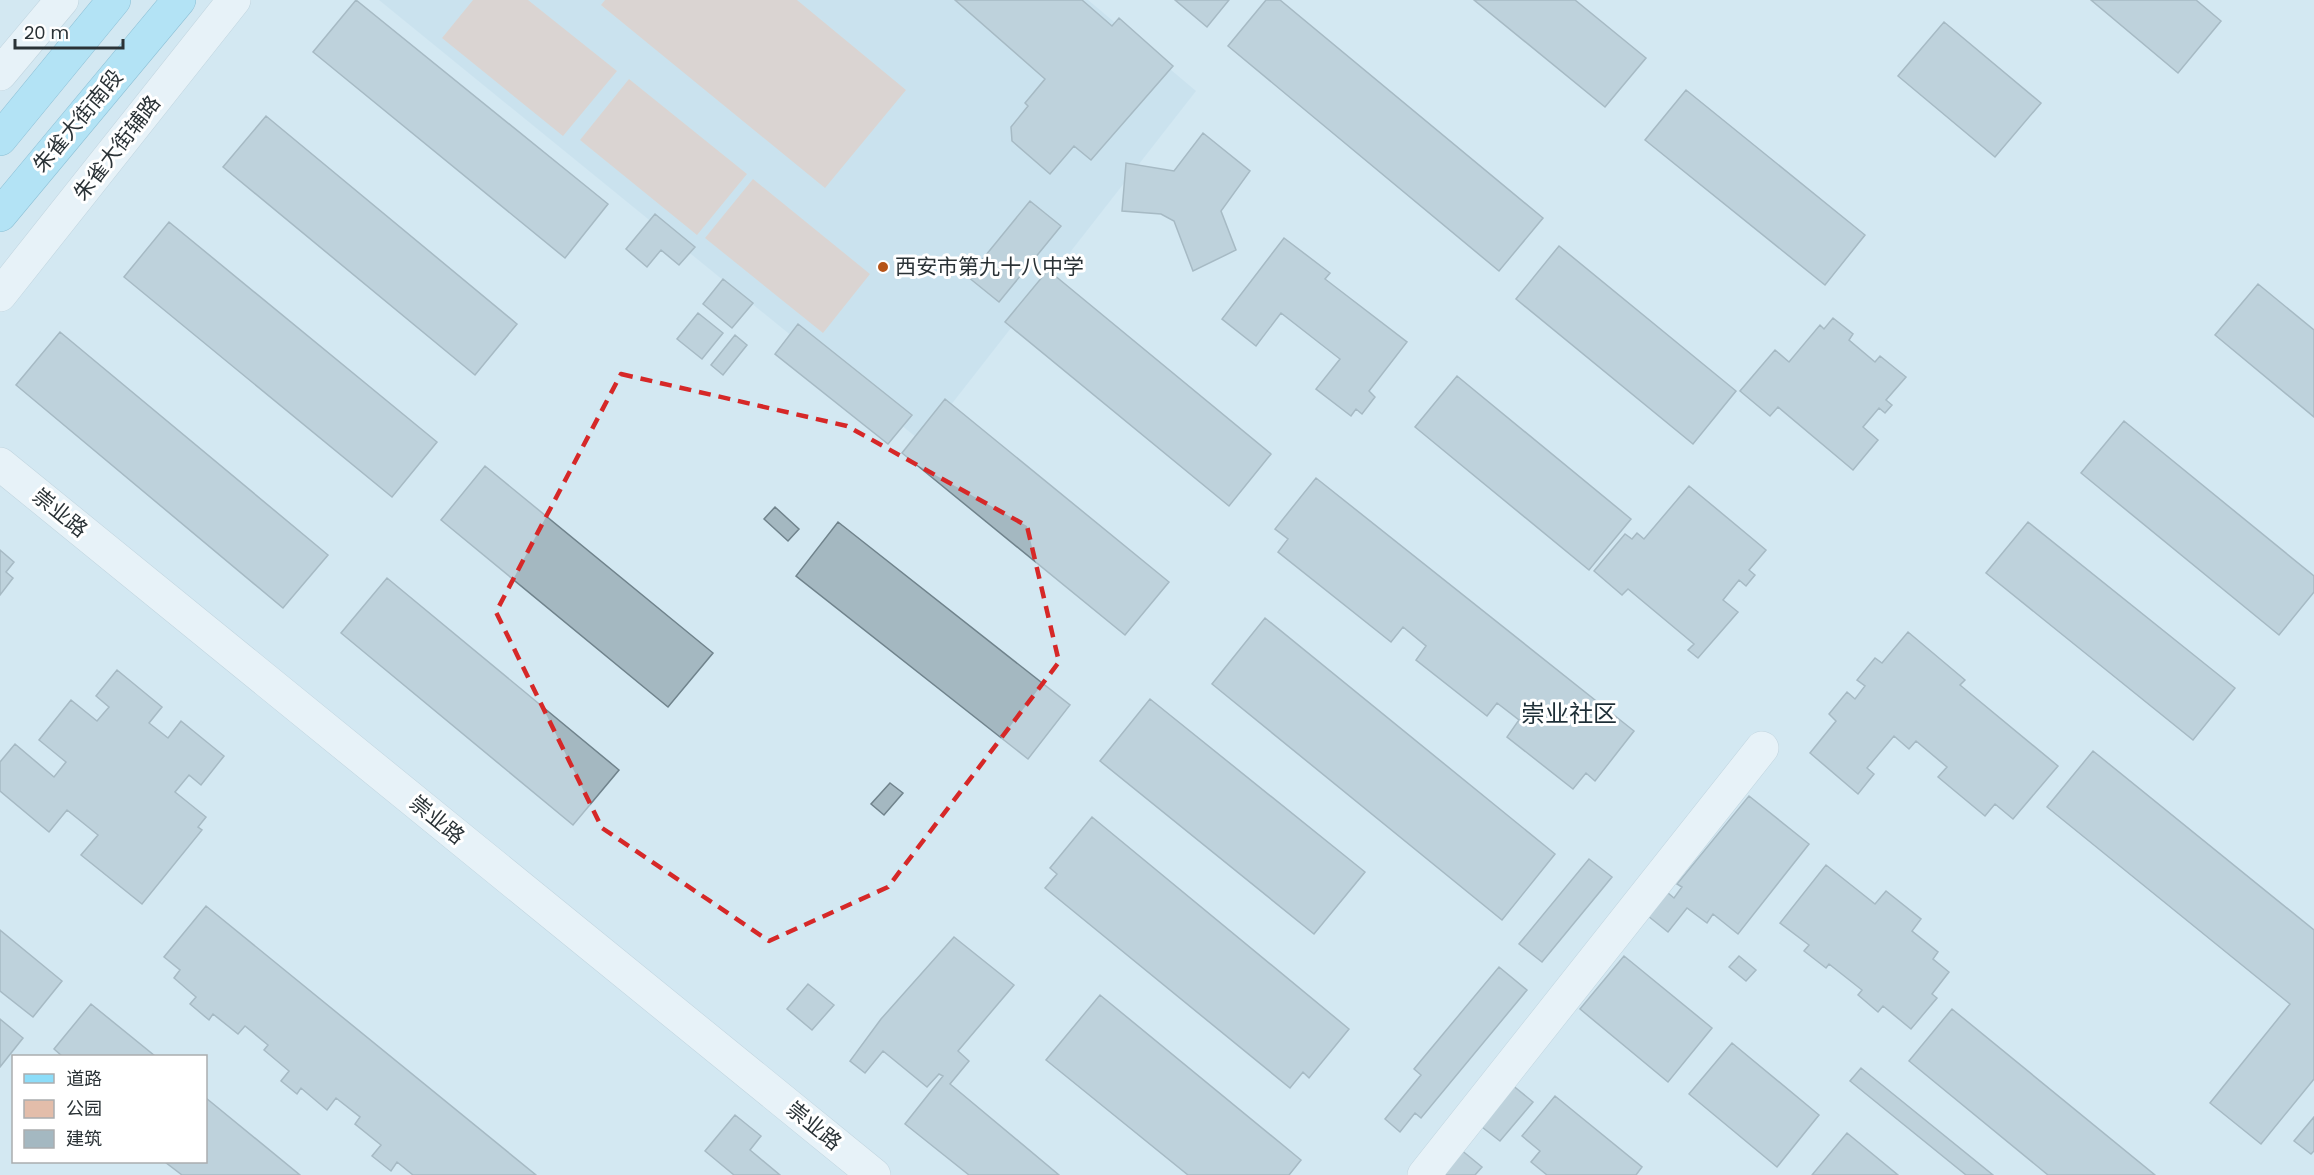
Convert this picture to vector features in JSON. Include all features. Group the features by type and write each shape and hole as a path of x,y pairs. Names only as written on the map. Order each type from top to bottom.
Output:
{"main road":[{"path":"0,139 114,0"},
{"name":"朱雀大街南段","path":"0,215 179,0"}],"street":[{"path":"0,74 62,0"},
{"name":"朱雀大街辅路","path":"0,296 234,0"},
{"name":"崇业路","path":"0,464 874,1175"},
{"path":"1424,1175 1762,748"}],"highlighted area":[{"path":"621,374 847,426 1027,526 1059,662 888,887 769,941 602,828 496,612"}],"shaded area":[{"name":"西安市第九十八中学","path":"379,0 1088,0 1196,91 922,442"}],"green space":[{"path":"473,0 528,0 617,71 563,136 442,38"},
{"path":"605,0 797,0 906,90 825,188 601,5"},
{"path":"629,79 747,174 697,235 580,140"},
{"path":"753,179 870,274 823,333 705,238"}],"building":[{"path":"356,0 608,204 565,258 313,52"},
{"path":"955,0 1082,0 1112,26 1119,18 1173,66 1091,160 1074,146 1050,174 1012,141 1011,127 1028,106 1025,103 1045,79"},
{"path":"1175,0 1229,0 1207,27"},
{"path":"1266,0 1280,0 1543,218 1499,271 1228,46"},
{"path":"1474,0 1575,0 1646,58 1605,107"},
{"path":"2091,0 2196,0 2221,21 2178,73"},
{"path":"1944,22 2041,103 1995,157 1898,76"},
{"path":"1686,90 1865,235 1825,285 1645,140"},
{"path":"266,116 517,324 475,375 223,167"},
{"path":"1203,133 1250,171 1221,211 1236,250 1193,271 1174,221 1161,214 1122,211 1126,163 1174,171"},
{"path":"1030,201 1061,226 999,302 968,277"},
{"path":"655,214 695,247 679,265 661,250 647,267 626,249"},
{"path":"169,222 437,442 392,497 124,277"},
{"path":"1284,238 1330,273 1325,279 1407,342 1369,391 1375,397 1362,414 1356,409 1351,416 1316,389 1340,359 1281,313 1256,346 1222,319"},
{"path":"1559,246 1736,391 1693,444 1516,299"},
{"path":"1048,270 1271,454 1229,506 1005,322"},
{"path":"723,279 753,303 732,328 703,304"},
{"path":"2258,284 2314,330 2314,417 2215,335"},
{"path":"698,313 723,333 702,359 677,339"},
{"path":"1833,318 1853,334 1849,340 1875,362 1880,356 1906,377 1886,400 1892,405 1885,413 1879,408 1863,427 1878,440 1853,470 1778,407 1770,416 1740,391 1775,350 1789,362 1820,325 1824,329"},
{"path":"798,324 912,415 888,444 775,354"},
{"path":"60,332 328,555 283,608 16,385"},
{"path":"735,335 747,345 723,375 711,365"},
{"path":"1457,376 1631,519 1589,570 1415,427"},
{"path":"945,399 1169,582 1125,635 902,453"},
{"path":"2124,421 2314,576 2314,592 2279,635 2081,473"},
{"path":"485,466 713,653 668,707 441,520"},
{"path":"1316,478 1634,731 1595,781 1586,773 1573,789 1507,737 1519,720 1497,703 1487,716 1416,660 1426,646 1403,627 1391,642 1278,552 1288,539 1275,529"},
{"path":"1689,486 1766,550 1749,570 1755,575 1746,586 1739,580 1723,600 1738,612 1698,658 1688,650 1694,644 1628,589 1622,595 1594,571 1625,534 1632,539 1637,533 1644,539"},
{"path":"775,507 799,529 788,541 764,519"},
{"path":"838,522 1070,705 1028,759 796,576"},
{"path":"2028,522 2235,688 2193,740 1986,573"},
{"path":"0,550 14,562 6,572 13,578 0,595"},
{"path":"387,578 619,770 573,825 341,633"},
{"path":"1265,618 1555,854 1502,920 1212,684"},
{"path":"1908,632 1965,680 1960,685 2058,766 2013,819 1995,804 1985,816 1938,777 1947,767 1916,741 1909,749 1894,736 1867,768 1874,774 1858,794 1810,753 1836,721 1829,714 1847,692 1855,699 1865,686 1857,680 1875,658 1882,663"},
{"path":"117,670 162,707 149,723 168,738 181,721 224,756 201,785 189,775 175,792 206,817 198,827 202,830 142,904 81,855 98,835 67,810 49,832 0,791 0,762 15,744 54,777 66,762 39,740 71,700 97,721 109,707 96,696"},
{"path":"1150,699 1365,872 1314,934 1100,761"},
{"path":"2093,751 2314,930 2314,1079 2261,1144 2210,1103 2290,1004 2047,807"},
{"path":"890,783 903,793 884,815 871,804"},
{"path":"1749,796 1809,844 1738,934 1713,914 1707,923 1687,908 1668,932 1643,912 1662,888 1674,898 1682,887 1677,884"},
{"path":"1092,817 1349,1029 1309,1078 1303,1072 1290,1088 1045,888 1057,874 1050,868"},
{"path":"1589,859 1612,877 1542,962 1519,944"},
{"path":"1826,865 1875,904 1886,891 1921,919 1912,931 1938,952 1933,959 1949,972 1932,994 1937,998 1911,1029 1883,1006 1878,1012 1858,995 1862,990 1829,964 1826,968 1804,951 1809,945 1780,923"},
{"path":"206,906 536,1175 413,1175 397,1162 391,1171 372,1156 381,1145 355,1124 360,1117 336,1098 327,1110 301,1088 297,1094 281,1081 289,1071 264,1050 268,1045 245,1026 238,1034 213,1014 209,1020 190,1004 196,997 174,978 180,970 164,957"},
{"path":"0,930 62,981 33,1017 0,991"},
{"path":"954,937 1014,985 958,1051 969,1061 950,1084 1059,1175 969,1175 905,1124 943,1076 939,1074 927,1087 883,1051 865,1073 850,1061 881,1019"},
{"path":"1624,956 1712,1028 1668,1082 1580,1009"},
{"path":"1739,956 1756,970 1746,981 1729,967"},
{"path":"1499,967 1527,990 1421,1118 1415,1113 1400,1132 1385,1119 1421,1075 1414,1069"},
{"path":"808,984 834,1005 812,1030 787,1009"},
{"path":"1100,995 1301,1160 1289,1175 1188,1175 1046,1060"},
{"path":"91,1004 154,1055 61,1055 54,1049"},
{"path":"1952,1009 2155,1175 2048,1175 1909,1061"},
{"path":"0,1019 23,1038 0,1067"},
{"path":"1732,1043 1819,1115 1777,1167 1689,1094"},
{"path":"1861,1068 1993,1175 1966,1175 1850,1081"},
{"path":"1511,1084 1533,1102 1500,1141 1478,1124"},
{"path":"1555,1096 1642,1167 1636,1175 1547,1175 1531,1162 1540,1151 1522,1136"},
{"path":"207,1099 300,1175 182,1175 166,1163 207,1163"},
{"path":"735,1115 761,1136 750,1150 780,1175 734,1175 705,1151"},
{"path":"2314,1117 2314,1151 2311,1154 2294,1141"},
{"path":"1847,1133 1898,1175 1812,1175"},
{"path":"1460,1149 1482,1167 1475,1175 1439,1175"}],"place":[{"name":"西安市第九十八中学","path":"883,267"}],"district":[{"name":"崇业社区","path":"1569,714"}]}
